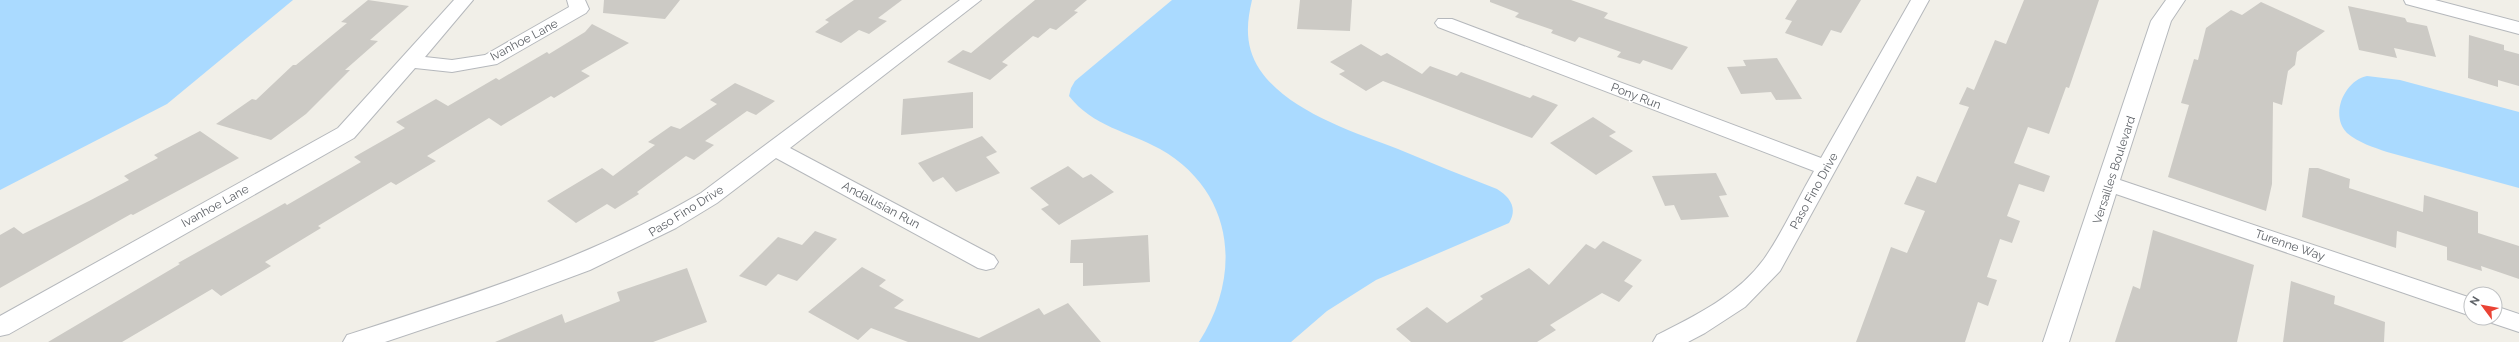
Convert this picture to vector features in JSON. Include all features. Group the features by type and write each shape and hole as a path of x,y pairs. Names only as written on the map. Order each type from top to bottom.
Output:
{"street":[{"name":"Ivanhoe Lane","path":"0,327 346,133 464,0"},
{"name":"Ivanhoe Lane","path":"410,61 452,66 490,60 579,9 576,0"},
{"name":"Paso Fino Drive","path":"356,342 542,280 632,243 709,198 972,0"},
{"name":"Paso Fino Drive","path":"1666,342 1727,310 1752,289 1772,266 1920,0"},
{"name":"Versailles Boulevard","path":"2056,342 2109,184 2161,21 2176,0"},
{"path":"2413,0 2519,28"},
{"name":"Pony Run","path":"1445,23 1827,168"},
{"name":"Andalusian Run","path":"776,148 986,262"},
{"name":"Turenne Way","path":"2109,184 2463,304"},
{"path":"2503,318 2519,323"}],"water":[{"path":"0,0 293,0 167,104 0,190"},
{"path":"1172,0 1252,0 1248,27 1249,44 1260,70 1272,84 1304,109 1342,127 1497,189 1509,199 1513,208 1512,218 1509,223 1376,280 1327,311 1291,342 1199,342 1213,316 1222,289 1226,262 1224,236 1216,211 1204,187 1185,167 1160,149 1089,115 1069,96 1075,81"},
{"path":"2367,76 2400,80 2519,112 2519,188 2387,152 2366,144 2347,133 2342,126 2339,117 2342,99 2352,84"}],"building":[{"path":"368,0 409,6 370,40 378,41 345,70 350,70 306,114 271,140 216,124 252,99 256,100 293,65 296,65 347,23 341,22"},
{"path":"604,0 680,0 665,19 603,13"},
{"path":"854,0 902,0 878,18 887,21 869,34 859,30 841,43 815,32 829,22 825,20"},
{"path":"1035,0 1087,0 1074,11 1078,12 1056,30 1050,28 1038,38 1033,36 1002,62 1008,65 990,80 947,62 963,50 971,53"},
{"path":"1300,0 1352,0 1350,31 1297,29"},
{"path":"1490,0 1571,0 1608,13 1604,18 1688,47 1672,70 1643,60 1640,64 1617,57 1621,52 1579,37 1575,42 1551,33 1553,30 1515,17 1519,13 1490,2"},
{"path":"1797,0 1861,0 1841,33 1831,30 1822,46 1785,33 1792,21 1785,19"},
{"path":"2024,0 2099,0 2069,88 2066,87 2049,134 2028,127 2014,163 2050,176 2044,192 2019,184 2007,216 2020,221 2012,243 2000,239 1987,277 1997,280 1988,306 1978,302 1965,342 1856,342 1891,247 1907,253 1925,211 1904,204 1917,176 1936,183 1969,107 1959,104 1967,87 1974,90 1995,40 2006,44"},
{"path":"2261,2 2325,31 2297,52 2295,65 2288,71 2282,105 2273,102 2272,184 2266,211 2168,177 2189,105 2181,103 2194,59 2198,60 2206,28 2231,10 2242,15"},
{"path":"2348,6 2405,18 2407,22 2427,26 2436,57 2394,48 2397,58 2359,50"},
{"path":"592,24 629,43 581,71 590,76 554,98 551,96 501,126 489,118 427,156 436,161 396,185 391,182 318,226 321,228 265,262 271,266 221,296 212,289 122,342 48,342 180,264 178,263 285,203 287,205 361,162 354,157 405,128 396,122 436,99 448,106 496,78 499,80 547,52 549,54 585,32"},
{"path":"2469,35 2504,45 2504,50 2519,54 2519,86 2498,80 2498,87 2468,78"},
{"path":"1361,44 1381,56 1387,53 1422,74 1430,66 1457,76 1461,72 1530,98 1533,95 1558,105 1532,138 1383,81 1366,91 1339,74 1345,71 1330,62"},
{"path":"1777,58 1802,99 1776,100 1771,92 1741,94 1727,67 1746,66 1743,60"},
{"path":"735,83 775,101 756,115 747,111 705,141 714,145 694,160 686,156 637,192 639,194 615,209 607,204 576,223 547,201 602,168 613,176 655,145 648,142 671,126 680,129 717,104 710,100"},
{"path":"973,92 973,128 901,135 903,99"},
{"path":"1593,117 1616,132 1609,136 1633,151 1596,175 1550,143"},
{"path":"200,131 239,158 133,215 131,214 0,288 0,235 14,227 23,234 89,201 129,180 124,176 158,158 154,155"},
{"path":"982,136 997,152 986,157 1000,173 956,192 943,177 933,182 918,163"},
{"path":"1068,166 1083,178 1091,174 1114,192 1059,225 1041,209 1049,205 1030,188"},
{"path":"2309,168 2318,168 2350,179 2349,188 2423,212 2424,195 2478,212 2478,233 2519,246 2519,279 2481,266 2482,271 2447,260 2447,247 2397,231 2396,248 2302,217"},
{"path":"1716,173 1727,195 1719,196 1729,217 1681,220 1674,205 1665,206 1652,176"},
{"path":"2153,230 2254,265 2237,342 2115,342 2133,286 2140,289"},
{"path":"815,231 837,239 797,281 778,274 766,286 739,276 778,237 802,245"},
{"path":"1148,235 1150,282 1083,286 1083,263 1070,263 1071,240"},
{"path":"1603,241 1642,260 1624,281 1633,286 1619,302 1602,293 1550,325 1556,330 1537,342 1411,342 1396,329 1427,307 1447,323 1483,299 1480,296 1529,268 1549,285 1586,244 1595,249"},
{"path":"862,267 886,280 879,286 904,300 894,308 979,338 1039,308 1044,315 1068,303 1101,342 908,342 871,328 858,340 808,312"},
{"path":"687,268 707,322 653,342 495,342 562,314 565,323 620,301 617,292"},
{"path":"2291,281 2335,296 2334,304 2385,322 2384,342 2283,342"}]}
